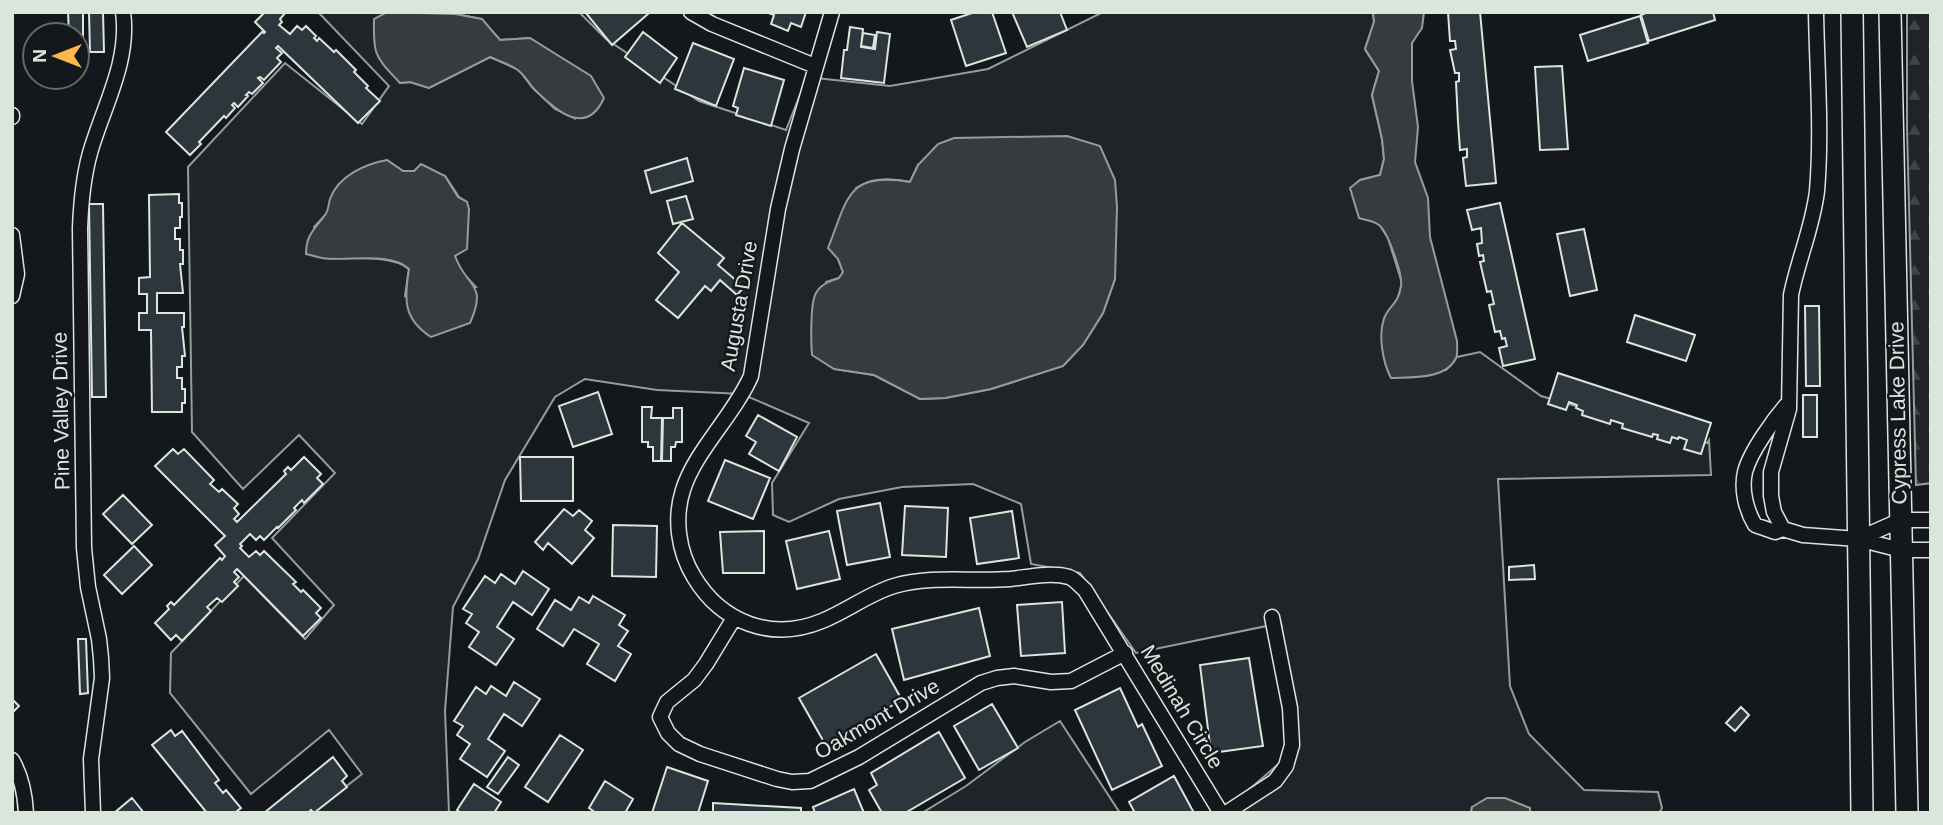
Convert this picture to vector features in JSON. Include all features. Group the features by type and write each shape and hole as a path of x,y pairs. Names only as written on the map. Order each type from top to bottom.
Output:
{"main road":[{"name":"Cypress Lake Drive","path":"1852,12 1862,813"},
{"name":"Cypress Lake Drive","path":"1890,12 1907,813"}],"street":[{"name":"Pine Valley Drive","path":"93,813 91,760 102,678 99,639 88,587 84,548 80,228 82,191 90,153 117,76 123,37 123,12"},
{"path":"691,12 815,66"},
{"name":"Augusta Drive","path":"734,618 716,606 692,573 679,533 678,511 692,468 744,393 751,376 778,209 792,149 832,12"},
{"path":"1783,529 1774,512 1771,472 1789,409 1791,295 1814,211 1817,190 1816,12"},
{"path":"12,235 17,274 12,296"},
{"path":"1788,402 1766,433 1744,473 1748,513 1755,525 1775,532 1783,529 1803,535 1858,539 1900,550 1931,550"},
{"path":"1858,539 1900,520 1931,520"},
{"name":"Medinah Circle","path":"734,618 753,626 787,629 822,621 876,594 913,582 1071,577 1085,590 1224,813 1275,781 1286,766 1292,745 1290,708 1272,617"},
{"name":"Oakmont Drive","path":"734,618 706,664 694,680 667,702 660,717 668,733 679,744 700,754 792,782 810,781 859,757 981,683 1014,676 1051,682 1071,681 1125,653"},
{"path":"12,760 18,769 24,789 26,813"}],"green space":[{"path":"318,12 387,12 579,12 606,39 699,101 786,130 807,77 890,86 988,69 1103,12 1373,12 1374,22 1365,49 1379,71 1372,95 1384,159 1380,175 1360,180 1388,238 1402,283 1397,301 1384,318 1446,370 1457,357 1480,352 1541,396 1707,443 1709,440 1711,475 1498,479 1510,686 1529,734 1584,790 1658,792 1662,808 1660,812 1530,813 1529,808 1472,807 1471,813 1233,813 1229,807 1298,747 1281,623 1136,653 1080,573 1031,564 1021,504 973,484 902,487 839,499 789,522 773,515 772,483 809,423 742,394 657,390 585,379 555,397 505,480 478,559 453,607 445,711 449,813 312,813 362,774 329,730 251,794 170,693 171,653 244,576 305,639 334,605 272,538 335,473 299,435 243,489 192,432 188,167 285,63 362,124 389,86","holes":["387,12 455,14 481,19 500,40 530,38 574,118 555,109 519,70 490,57 429,88 410,82 400,83","387,160 403,171 445,176 459,197 467,202 455,256 460,270 476,287 405,296 409,269 401,264 380,259 324,258 314,227","918,165 1115,279 1103,313 1083,345 1063,366 991,389 945,398 920,399 874,375 834,369 826,282 839,278 843,272 838,259 856,188 883,180 910,182"]},
{"path":"1907,12 1931,12 1931,483 1916,485 1907,127"},
{"path":"1060,721 1120,813 922,813 966,786 1025,742"}],"shaded area":[{"path":"387,12 455,14 482,19 500,40 530,38 591,76 604,98 597,110 588,116 570,116 551,105 517,70 490,57 429,88 410,82 400,83 381,61 375,48 374,19"},
{"path":"1373,12 1424,12 1422,28 1412,43 1412,81 1418,127 1415,162 1428,198 1430,237 1457,341 1456,358 1451,365 1427,376 1391,378 1388,372 1381,333 1386,315 1400,292 1400,273 1383,229 1375,222 1359,218 1350,188 1360,180 1380,175 1384,159 1372,95 1379,71 1365,49 1374,22"},
{"path":"1067,136 1100,146 1115,180 1117,207 1115,279 1103,313 1083,345 1063,366 991,389 945,398 920,399 874,375 834,369 812,355 811,323 814,298 820,287 839,278 843,272 838,259 828,248 840,215 853,192 873,181 910,182 918,165 938,144 954,138"},
{"path":"387,160 403,171 414,171 421,164 445,176 458,197 467,202 467,249 455,256 476,292 477,300 470,323 431,337 410,315 406,299 409,269 391,260 332,259 306,254 309,237 326,213 339,184 361,168"},
{"path":"1487,798 1505,798 1530,808 1530,813 1471,813 1472,807"}],"building":[{"path":"68,12 83,12 83,21 68,21"},
{"path":"89,12 103,12 104,52 91,52"},
{"path":"265,12 286,12 279,25 290,34 297,26 302,30 306,26 316,36 314,38 317,41 319,38 334,52 336,50 356,70 354,72 368,86 366,88 380,101 358,123 278,46 276,48 282,53 277,58 281,62 264,80 258,78 263,83 252,94 249,92 238,107 234,103 232,105 235,108 199,142 201,144 190,155 166,132 262,32 265,32 255,22"},
{"path":"585,12 647,12 648,14 612,45"},
{"path":"766,12 806,12 801,27 791,23 788,31 771,24 774,15"},
{"path":"975,12 992,12 1006,53 966,66 951,20"},
{"path":"1012,12 1060,12 1067,30 1027,47"},
{"path":"1448,12 1480,12 1496,183 1466,186 1463,158 1467,157 1467,149 1460,150 1456,82 1459,81 1459,73 1455,73 1450,50 1456,49 1455,41 1450,41"},
{"path":"1648,12 1713,12 1715,20 1649,41 1641,15"},
{"path":"1640,16 1648,43 1588,61 1580,35"},
{"path":"850,27 863,29 861,47 875,49 877,32 890,34 884,83 841,78"},
{"path":"643,32 677,58 660,83 625,57"},
{"path":"863,33 875,35 873,48 861,46"},
{"path":"693,43 734,59 716,106 675,89"},
{"path":"1562,66 1568,149 1540,150 1535,67"},
{"path":"744,68 784,80 771,126 736,115 738,108 733,106"},
{"path":"687,158 693,181 651,193 645,171"},
{"path":"179,194 182,217 180,228 175,228 175,239 180,239 180,250 183,250 183,264 180,264 183,293 157,293 157,313 184,313 182,327 185,356 182,356 182,367 177,367 177,378 182,378 185,403 182,403 182,412 152,412 151,330 139,330 139,313 147,313 147,294 139,294 139,278 150,277 149,195"},
{"path":"686,196 693,219 673,224 667,201"},
{"path":"1500,203 1535,359 1503,366 1499,348 1507,346 1500,331 1495,332 1489,305 1494,304 1491,291 1487,292 1480,262 1484,261 1483,255 1479,256 1477,244 1482,243 1481,228 1472,230 1467,210"},
{"path":"89,204 103,204 106,397 92,397"},
{"path":"682,223 724,258 718,265 744,287 737,295 720,280 711,291 705,286 678,318 656,300 679,272 658,253"},
{"path":"1584,229 1597,290 1570,296 1557,234"},
{"path":"1805,306 1819,306 1820,386 1806,386"},
{"path":"1635,315 1695,335 1686,361 1627,342"},
{"path":"1558,373 1711,423 1701,454 1684,449 1687,440 1679,437 1672,437 1670,443 1657,439 1658,435 1653,434 1652,437 1622,428 1623,424 1611,420 1610,424 1582,415 1583,411 1576,408 1577,405 1569,402 1566,410 1548,404"},
{"path":"598,392 612,434 573,447 559,406"},
{"path":"1803,395 1817,395 1817,437 1803,437"},
{"path":"642,407 652,407 651,418 662,418 661,461 653,461 653,447 648,447 648,442 642,442"},
{"path":"673,408 682,408 682,442 676,442 675,447 671,447 671,461 662,461 663,418 673,418"},
{"path":"758,415 797,437 779,471 749,454 756,442 746,436"},
{"path":"173,449 178,454 184,449 214,480 210,484 219,492 222,489 238,504 234,508 239,514 234,519 237,522 286,474 284,471 288,467 291,470 304,457 321,474 317,478 323,484 304,503 302,500 278,528 264,540 260,536 256,540 250,534 240,544 240,548 249,557 256,551 260,555 264,551 296,582 293,584 301,592 303,590 321,608 316,613 321,618 303,636 237,569 234,572 239,577 234,582 238,586 222,602 217,598 207,607 211,611 182,641 176,635 171,640 155,623 169,609 167,606 171,602 174,605 225,556 215,545 225,536 155,466"},
{"path":"520,457 573,457 573,501 521,501"},
{"path":"725,460 770,478 753,519 708,501"},
{"path":"123,495 152,525 132,544 103,514"},
{"path":"880,503 890,557 847,565 837,511"},
{"path":"905,506 948,508 946,557 902,555"},
{"path":"564,509 573,516 579,510 592,521 585,530 594,538 572,564 548,543 543,550 535,542"},
{"path":"1012,511 1019,558 977,564 970,518"},
{"path":"613,525 657,526 656,577 612,576"},
{"path":"764,531 764,573 723,573 720,532"},
{"path":"829,531 840,579 797,589 786,541"},
{"path":"134,546 152,565 122,594 104,575"},
{"path":"1534,565 1535,579 1509,580 1509,567"},
{"path":"523,571 549,589 532,615 513,602 497,627 514,639 496,665 469,647 479,632 466,623 472,614 463,609 485,576 495,583 501,574 515,584"},
{"path":"593,596 625,615 619,625 628,631 618,646 631,654 615,681 587,664 599,644 574,629 563,646 537,629 555,600 571,610 579,597 589,603"},
{"path":"1062,602 1065,653 1021,656 1017,605"},
{"path":"979,608 990,656 904,680 892,629"},
{"path":"78,639 86,639 88,693 80,694"},
{"path":"876,654 902,700 825,744 799,698"},
{"path":"1249,658 1263,746 1211,753 1200,665"},
{"path":"514,682 540,699 522,726 504,714 488,739 505,751 487,777 460,759 470,744 457,735 463,726 454,721 476,687 486,694 491,686 506,696"},
{"path":"1120,688 1138,727 1142,724 1162,766 1112,790 1075,710"},
{"path":"12,699 19,706 12,713"},
{"path":"992,704 1018,748 979,770 954,726"},
{"path":"1741,707 1749,715 1735,731 1726,723"},
{"path":"171,730 175,736 182,731 219,780 215,783 223,793 226,790 241,808 238,813 207,813 152,745"},
{"path":"939,732 965,778 905,813 882,813 869,790 877,785 871,773"},
{"path":"560,735 583,750 548,802 525,787"},
{"path":"333,757 347,776 342,781 347,787 314,813 311,810 308,813 264,813"},
{"path":"508,757 519,765 498,794 487,787"},
{"path":"667,767 708,781 698,813 652,813"},
{"path":"1174,776 1194,813 1135,813 1129,802"},
{"path":"605,781 633,799 625,813 596,813 589,808"},
{"path":"474,784 501,802 494,813 461,813 457,810"},
{"path":"854,789 864,813 815,813 813,807"},
{"path":"132,798 144,813 114,813"},
{"path":"713,803 801,808 801,813 713,813"}]}
